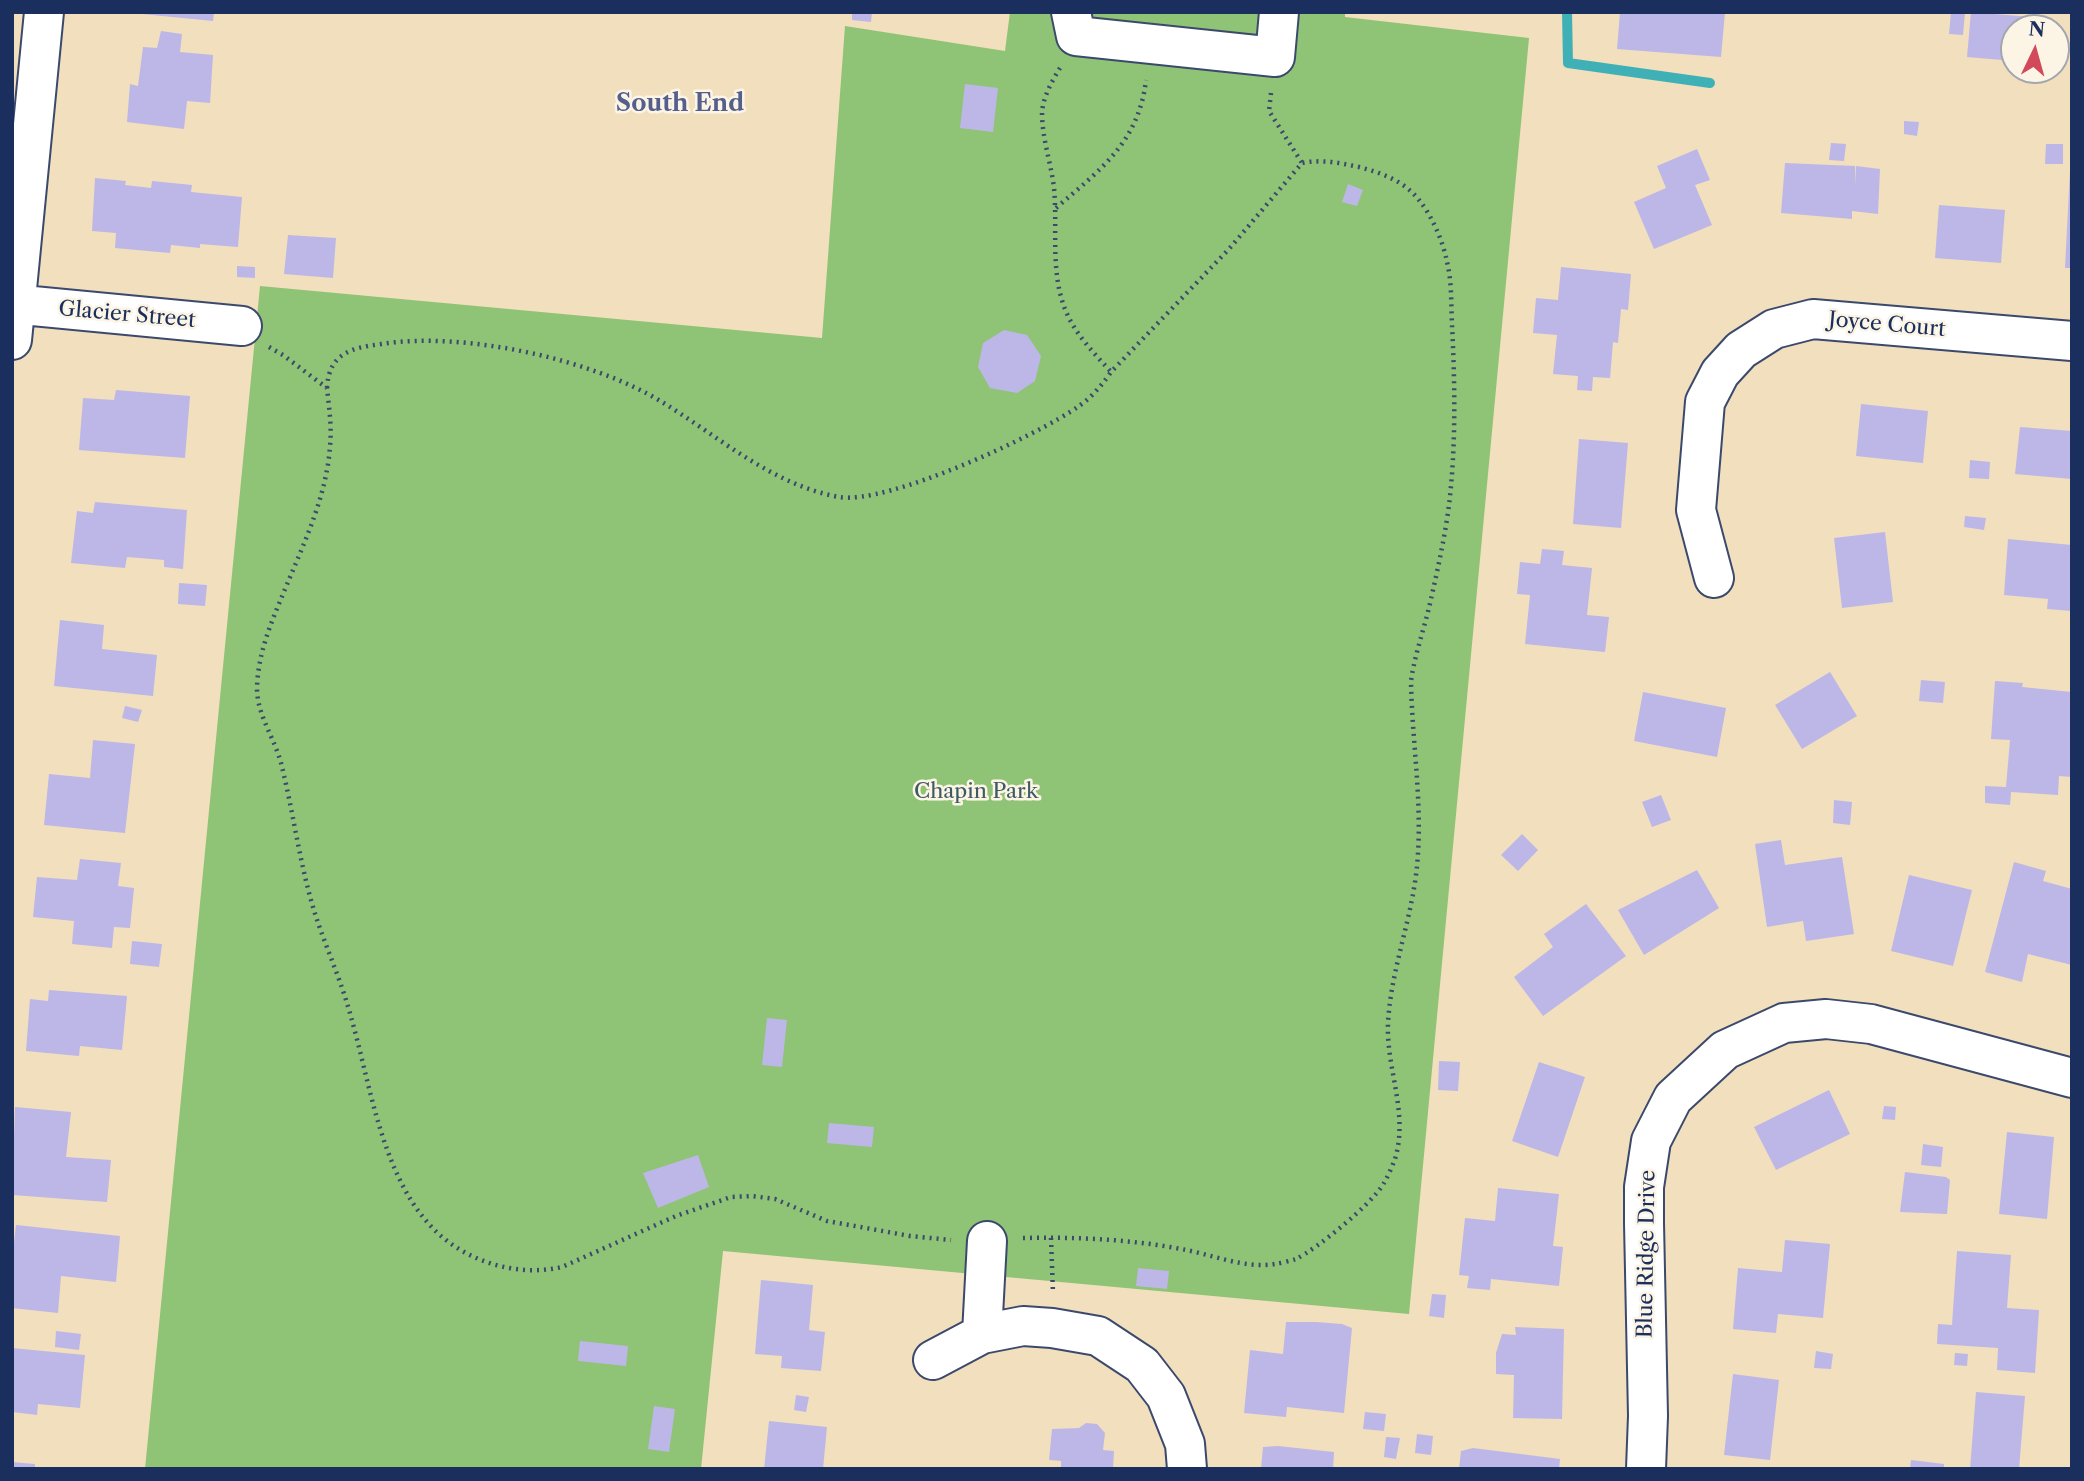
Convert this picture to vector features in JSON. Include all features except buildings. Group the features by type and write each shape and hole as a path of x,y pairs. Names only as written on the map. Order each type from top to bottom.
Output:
{"street":[{"path":"13,316 44,12"},
{"path":"1074,24 1159,34 1275,57 1279,12"},
{"name":"Glacier Street","path":"13,316 242,326"},
{"name":"Joyce Court","path":"1714,578 1696,510 1705,402 1720,373 1741,349 1774,329 1813,318 2072,341"},
{"name":"Blue Ridge Drive","path":"1646,1469 1648,1416 1644,1187 1651,1141 1674,1098 1725,1050 1784,1023 1826,1019 1871,1024 2072,1078"},
{"path":"982,1334 987,1241"},
{"path":"933,1360 982,1334 1023,1326 1098,1336 1142,1365 1166,1396 1185,1444 1188,1469"}],"path":[{"path":"1074,24 1069,55 1050,84 1042,111 1055,209 1054,249 1059,285 1068,315 1083,341 1111,372"},
{"path":"1055,209 1107,164 1133,128 1144,99 1159,34"},
{"path":"1275,57 1269,111 1302,163"},
{"path":"1338,162 1389,177 1404,186 1419,200 1436,227 1447,261 1450,281 1453,359 1449,506 1431,600 1414,656 1411,681 1420,834 1417,871 1391,989 1388,1018 1389,1055 1400,1111 1400,1136 1394,1160 1383,1184 1361,1208 1319,1243 1295,1259 1273,1264 1256,1264 1109,1239 987,1241 910,1236 827,1221 775,1199 752,1195 731,1197 676,1216 562,1267 543,1272 524,1272 484,1261 464,1252 428,1224 404,1186 377,1117 351,1015 313,907 280,759 263,721 258,701 260,663 266,637 317,507 327,470 331,425 327,388 332,365 343,354 363,346 432,340 475,344 569,363 662,402 767,470 817,491 840,497 862,498 933,476 1039,431 1081,405 1229,249 1302,163 1338,162"},
{"path":"242,326 249,345 257,346 260,342 283,355 327,388"},
{"path":"1051,1238 1054,1296 1052,1328"}],"green space":[{"name":"Chapin Park","path":"1010,12 1345,12 1345,17 1529,38 1409,1314 723,1251 701,1469 145,1469 260,286 822,338 845,26 1005,51"}],"waterway":[{"path":"1567,12 1568,63 1710,83"}],"district":[{"name":"South End","path":"680,104"}]}
